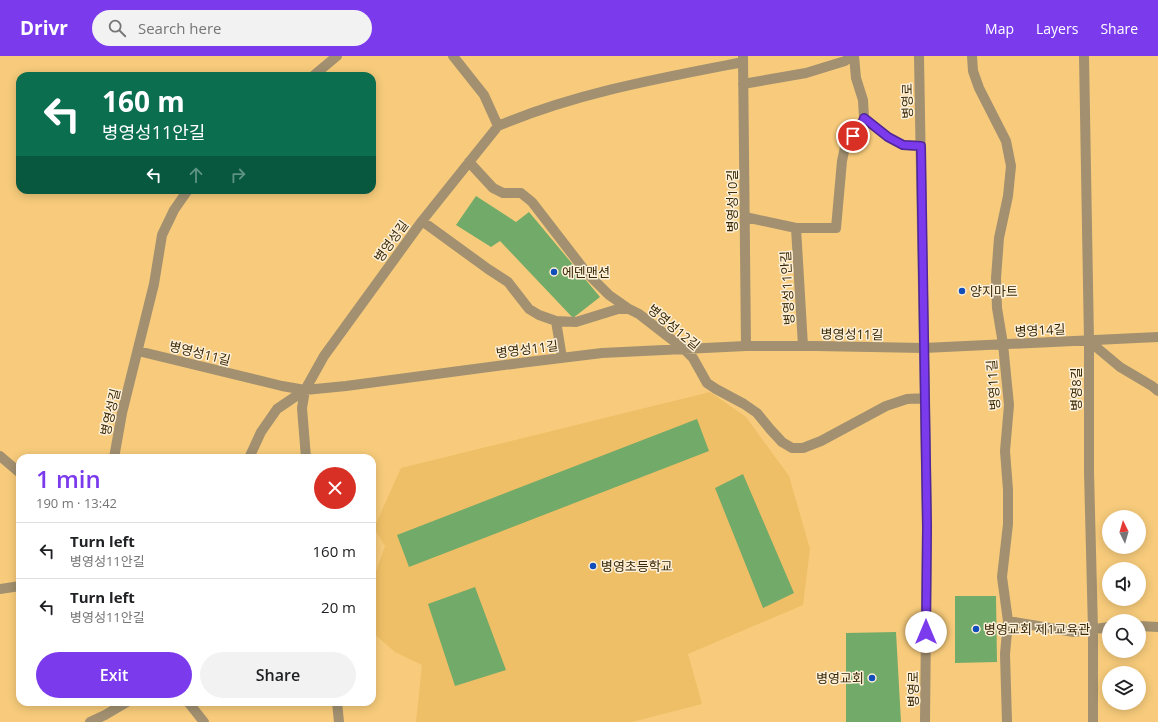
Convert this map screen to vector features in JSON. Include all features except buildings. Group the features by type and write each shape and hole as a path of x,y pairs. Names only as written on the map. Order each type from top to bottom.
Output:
{"street":[{"path":"318,72 337,56"},
{"path":"453,56 484,95 498,126 564,102 743,59"},
{"path":"743,84 806,73 845,61 851,56"},
{"path":"745,217 796,228 836,228 842,161 845,147 860,129 864,118 862,100 856,78 854,56"},
{"name":"병영로","path":"920,56 927,527 926,722"},
{"name":"병영11길","path":"972,56 973,71 979,88 1006,141 1011,166 1008,196 998,238 996,278 997,308 1003,344 1009,405 1005,451 1008,490 1008,524 1002,577 1008,621 1005,654 1007,722"},
{"name":"병영8길","path":"1084,56 1089,341 1089,472 1093,630 1093,722"},
{"name":"병영성10길","path":"743,59 746,346"},
{"path":"864,118 888,137 903,145 921,146"},
{"name":"병영성길","path":"306,454 302,408 305,390 324,356 422,221 498,126"},
{"path":"469,162 493,188 504,193 521,194 532,202 586,272 609,295 629,309"},
{"name":"병영성길","path":"115,454 122,413 154,284 162,236 174,210 185,194"},
{"name":"병영성12길","path":"422,221 508,282 530,309 540,316 556,321 576,322 618,309 629,309 639,314 694,358 707,383 758,413 770,430 782,442 792,448 803,448 820,441 886,406 907,399 925,398"},
{"name":"병영성11안길","path":"796,228 803,346"},
{"path":"556,321 562,358"},
{"name":"병영14길","path":"924,348 1158,337"},
{"path":"1089,341 1120,367 1158,391"},
{"name":"병영성11길","path":"138,351 282,386 305,390 602,353 746,346 924,348"},
{"path":"251,454 261,432 277,409 305,390"},
{"path":"0,456 16,470"},
{"path":"0,589 16,587"},
{"path":"1008,621 1074,632 1102,628"},
{"path":"1146,626 1158,627"},
{"path":"90,722 120,706"},
{"path":"191,706 204,722"},
{"path":"337,706 339,722"}],"shaded area":[{"name":"병영초등학교","path":"710,392 746,417 789,476 810,549 803,605 688,654 702,704 632,722 416,722 422,665 395,652 376,635 376,572 385,546 376,531 376,524 401,468"}],"place":[{"name":"에덴맨션","path":"554,272"},
{"name":"양지마트","path":"962,291"},
{"name":"병영초등학교","path":"593,566"},
{"name":"병영교회 제1교육관","path":"976,629"},
{"name":"병영교회","path":"872,678"}],"route":[{"path":"853,136 860,129 864,118 888,137 903,145 921,146 927,527 926,632"}]}
